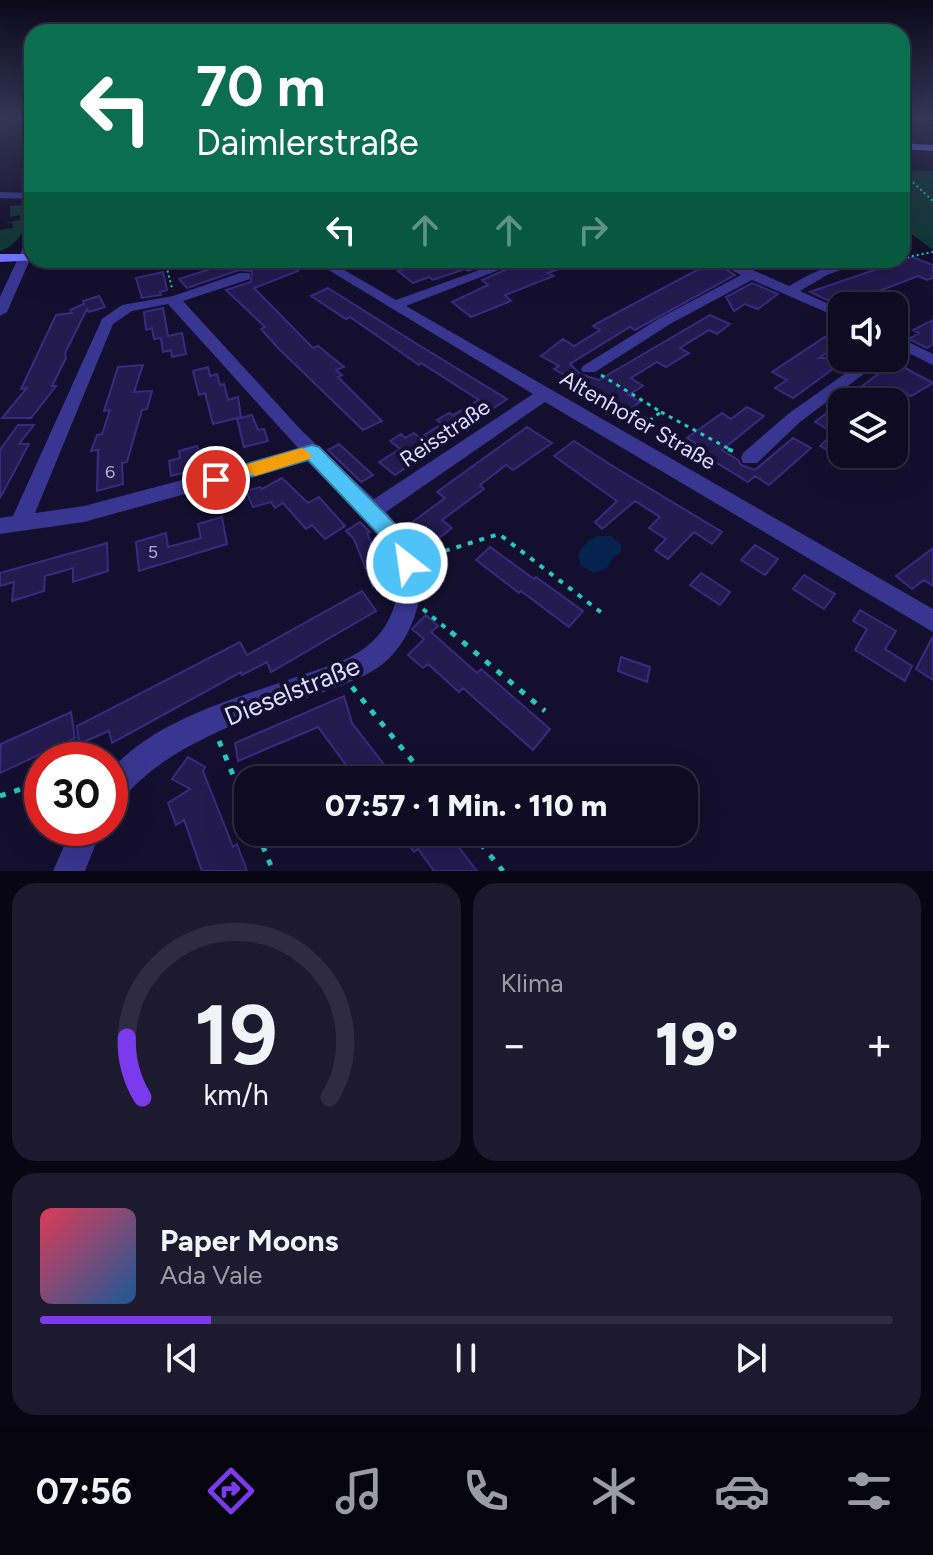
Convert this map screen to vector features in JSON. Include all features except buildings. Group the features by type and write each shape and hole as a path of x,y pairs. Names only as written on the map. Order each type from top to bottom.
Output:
{"main road":[{"path":"0,258 24,260"}],"street":[{"path":"0,195 24,196"},
{"path":"0,312 24,264"},
{"name":"Altenhofer Straße","path":"332,268 933,621"},
{"path":"395,305 497,268"},
{"path":"738,268 828,309"},
{"path":"790,291 822,272 835,268"},
{"path":"589,369 665,321 753,274"},
{"path":"10,525 107,322 135,305 173,300 245,276"},
{"path":"173,300 312,452 372,511 399,546 407,563"},
{"path":"908,349 933,360"},
{"path":"750,458 811,404 857,372"},
{"name":"Reisstraße","path":"372,511 545,394"},
{"path":"10,525 129,504 312,452"},
{"name":"Dieselstraße","path":"128,772 174,740 340,673 375,655 399,627 409,584 407,563"},
{"path":"69,871 79,846"}],"path":[{"path":"910,179 933,201"},
{"path":"910,256 933,252"},
{"path":"166,268 173,300"},
{"path":"589,369 713,443 750,458"},
{"path":"625,440 661,412"},
{"path":"407,563 499,534 602,613"},
{"path":"425,609 545,711"},
{"path":"367,705 417,766"},
{"path":"222,748 234,777"},
{"path":"0,796 24,788"},
{"path":"263,846 273,871"},
{"path":"482,846 503,871"}],"green space":[{"path":"910,170 933,171 933,250 910,233"},
{"path":"24,205 24,229 12,245 0,251 0,230 13,228 13,223 5,223 20,220 20,215 10,217 10,206"}],"water":[{"path":"597,536 611,536 622,546 607,568 595,573 581,566 578,554 588,541"}],"slow traffic":[{"path":"255,469 302,455"}],"route":[{"path":"216,480 312,452 390,532 407,563"}]}
